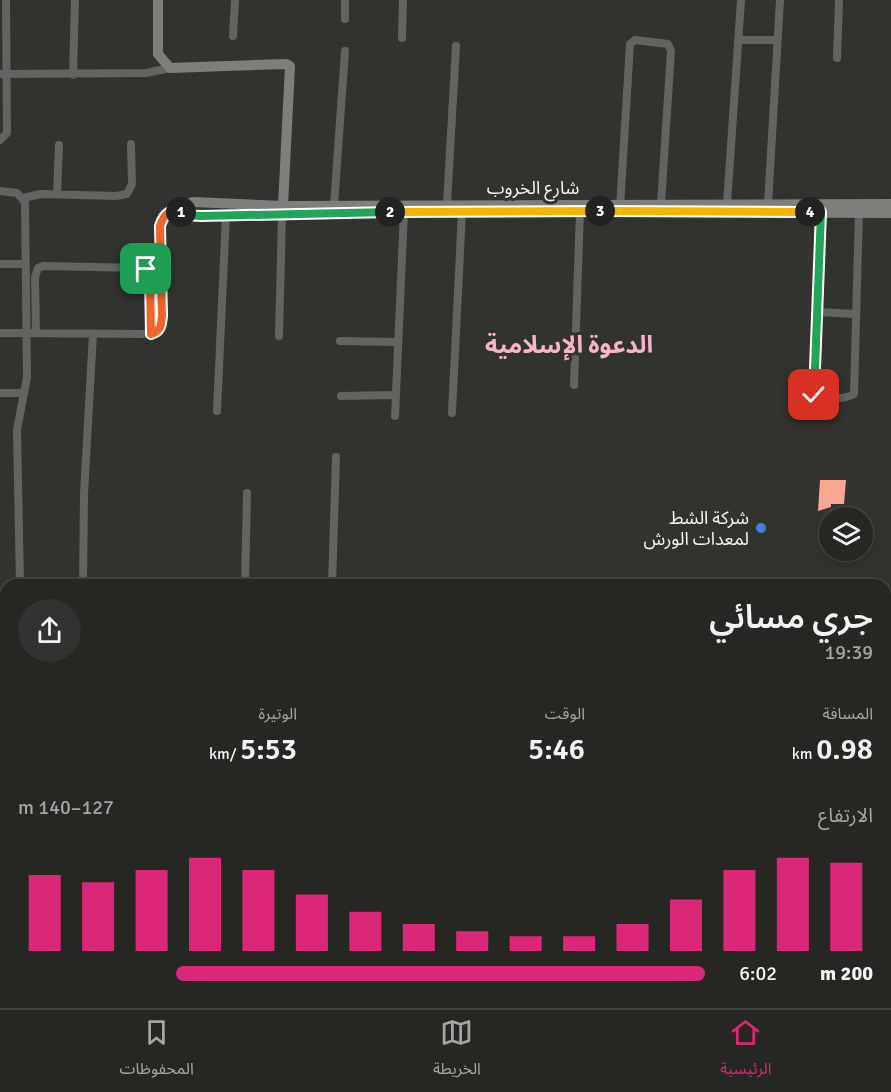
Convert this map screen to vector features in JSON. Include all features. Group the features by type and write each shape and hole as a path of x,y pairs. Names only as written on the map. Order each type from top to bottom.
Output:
{"main road":[{"path":"158,0 158,54 170,68 289,65 292,69 283,211"},
{"name":"شارع الخروب","path":"891,204 661,204 620,208 580,211 404,212 283,211 193,202 184,205 180,210 190,216 283,211 334,205 447,204 620,208 859,213 891,213"}],"street":[{"path":"0,140 7,133 3,74 6,0"},
{"path":"74,75 75,0"},
{"path":"233,36 235,0"},
{"path":"345,0 345,19"},
{"path":"402,38 403,0"},
{"path":"728,204 741,0"},
{"path":"768,204 780,0"},
{"path":"837,58 839,0"},
{"path":"620,208 630,44 635,40 668,44 671,51 661,204"},
{"path":"738,40 777,40"},
{"path":"447,204 456,46"},
{"path":"334,205 345,51"},
{"path":"3,74 146,73 170,68"},
{"path":"0,191 17,193 23,198 57,194 116,196 127,194 132,184 131,144"},
{"path":"57,194 59,145"},
{"path":"20,579 17,430 27,377 23,198"},
{"path":"0,333 151,334 156,332 160,327 162,316 160,226 163,217 168,212 180,210"},
{"path":"279,336 283,211"},
{"path":"452,413 462,211"},
{"path":"574,385 580,211"},
{"path":"395,416 404,212"},
{"path":"821,212 814,394 822,397 848,397 854,394 859,213"},
{"path":"217,411 226,215"},
{"path":"0,264 26,264"},
{"path":"36,333 35,277 38,268 43,266 146,269 150,279 151,334"},
{"path":"817,312 856,314"},
{"path":"82,579 84,494 93,334"},
{"path":"340,341 397,342"},
{"path":"0,393 24,393"},
{"path":"341,396 395,395"},
{"path":"332,579 336,457"},
{"path":"245,579 247,493"}],"building":[{"path":"820,480 846,480 844,504 819,507 818,511"}],"place":[{"name":"شركة الشط لمعدات الورش","path":"761,528"}],"district":[{"name":"الدعوة الإسلامية","path":"569,345"}],"route":[{"path":"146,269 150,279 151,334 160,327 162,316 160,226 163,217 173,211 180,210 190,216 452,211 821,212 814,395"}]}
